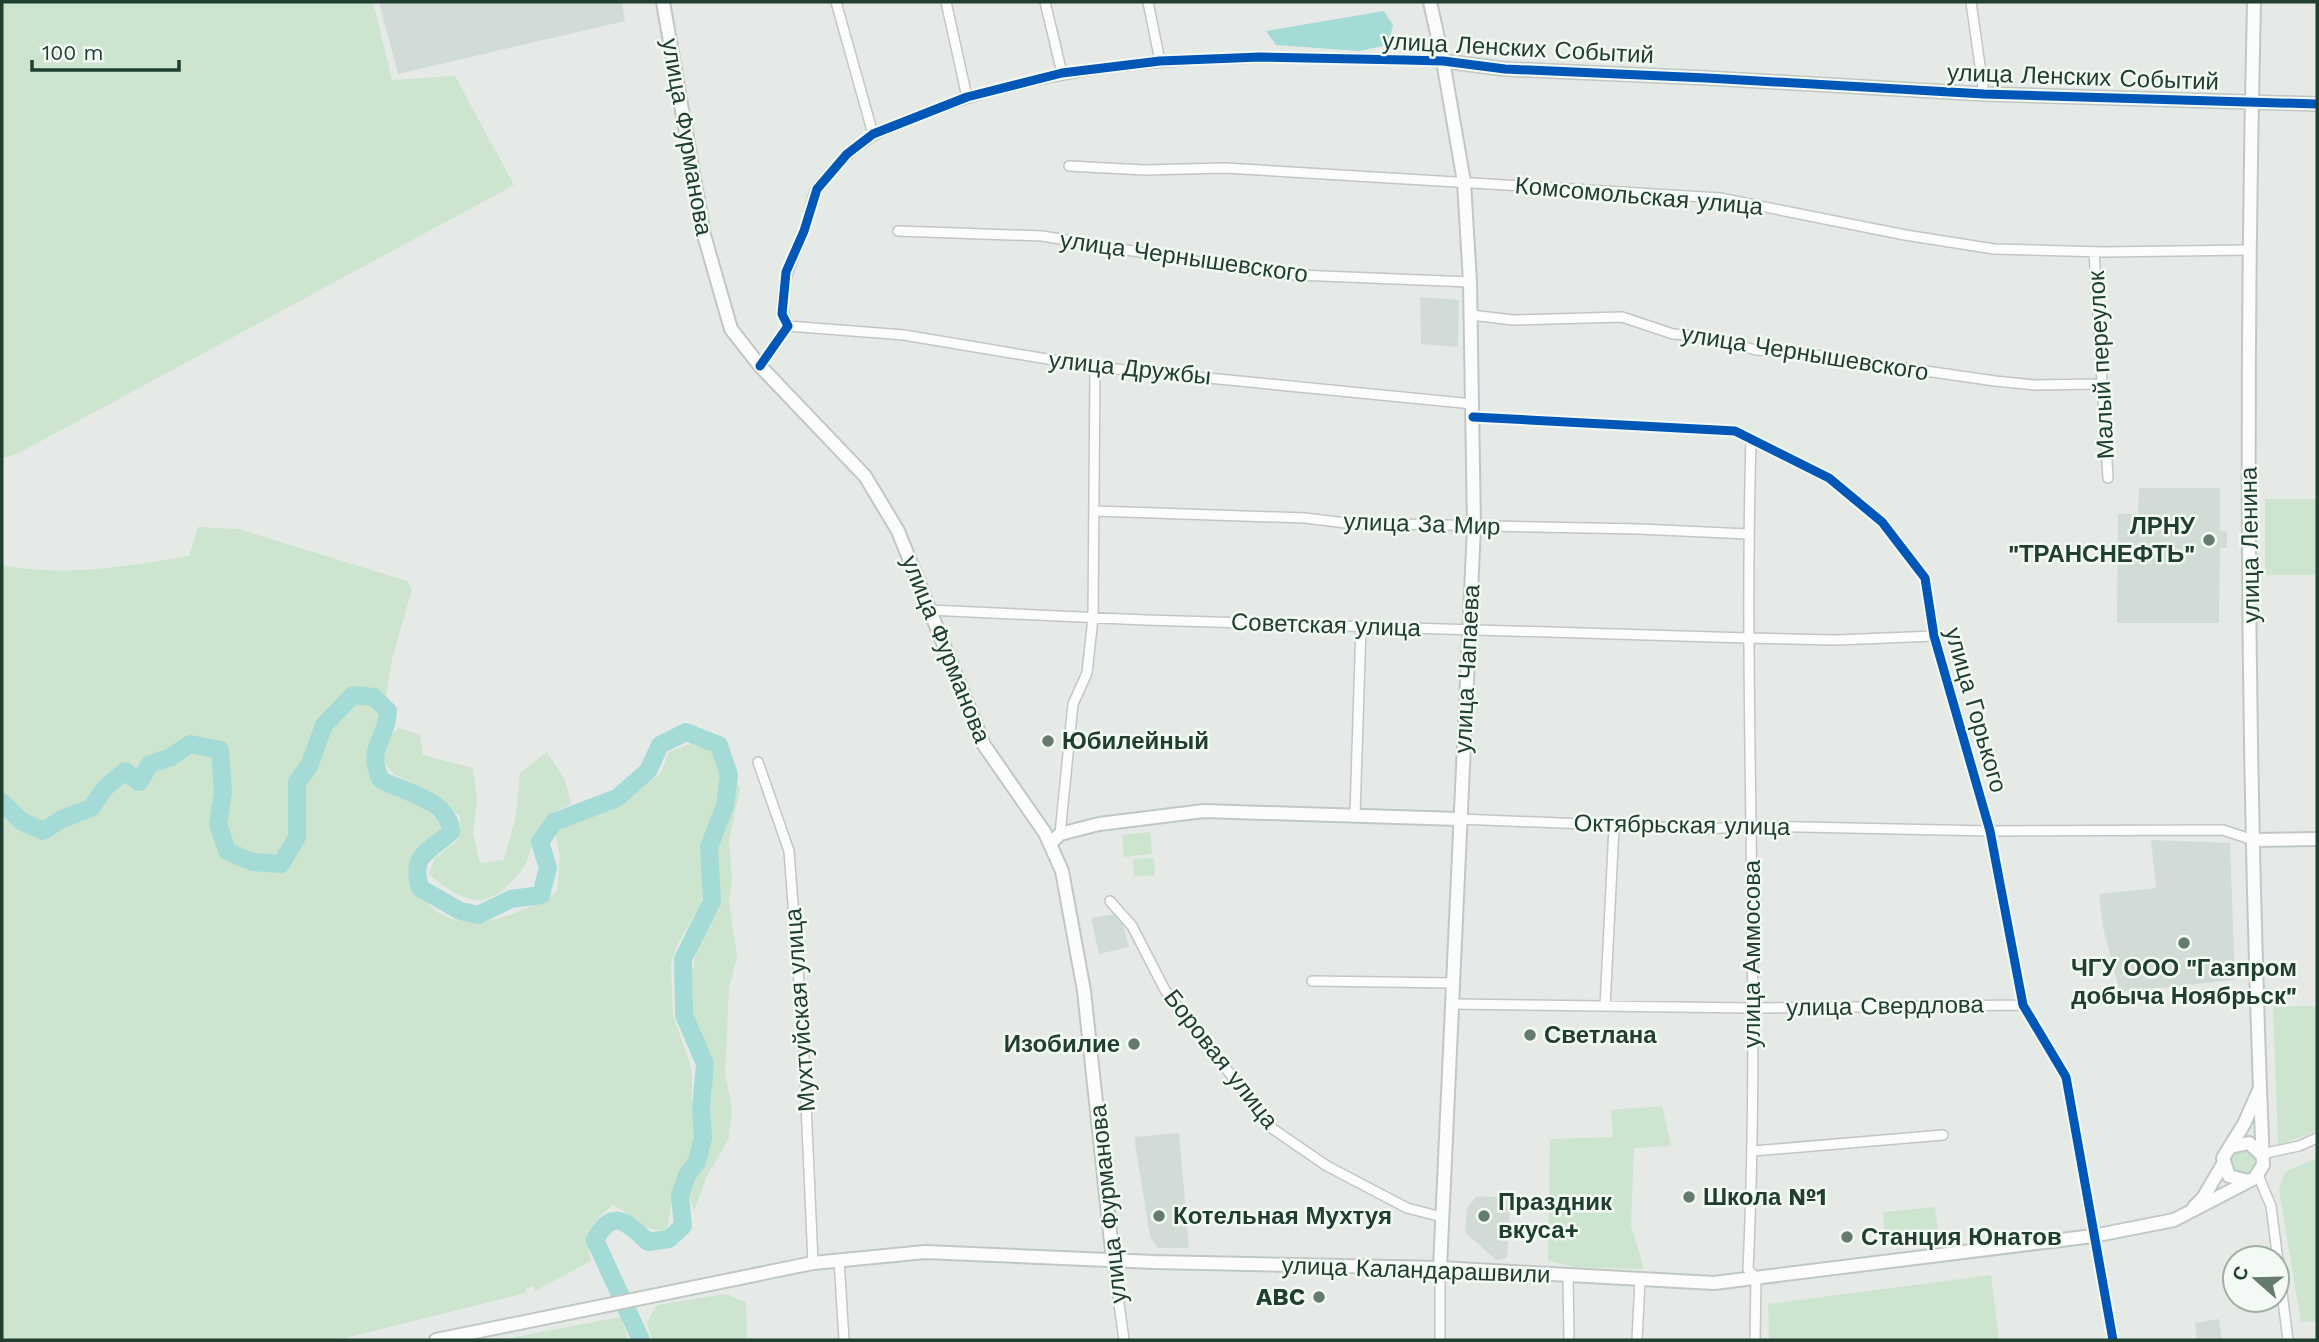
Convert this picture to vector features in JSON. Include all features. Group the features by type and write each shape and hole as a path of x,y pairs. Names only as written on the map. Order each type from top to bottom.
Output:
{"main road":[{"name":"улица Фурманова","path":"663,2 704,235 717,289 731,329 760,366 865,476 898,531 984,745 1055,839 1084,991 1113,1260"},
{"name":"улица Чапаева","path":"1430,2 1444,61 1464,182 1471,282 1474,527 1440,1268"},
{"name":"улица Ленина","path":"2254,2 2249,250 2253,840 2261,1153"},
{"name":"улица Ленских Событий","path":"1444,61 1505,69 1984,94 2317,104"},
{"name":"Октябрьская улица","path":"1055,839 1099,824 1203,811 1459,818"},
{"name":"Октябрьская улица","path":"2253,840 2317,839"},
{"name":"улица Ленина","path":"2230,1147 2260,1088"},
{"path":"2184,1216 2203,1198 2230,1147 2249,1143 2261,1153 2263,1165 2253,1178 2229,1177 2223,1164"},
{"name":"улица Каландарашвили","path":"436,1340 813,1263 925,1252 1113,1260 1440,1268 1714,1283 2093,1236 2184,1216 2253,1178"}],"street":[{"path":"836,2 873,134"},
{"path":"946,2 967,97"},
{"path":"1045,2 1062,73"},
{"path":"1147,2 1160,61"},
{"path":"1970,2 1984,94"},
{"name":"улица Ленских Событий","path":"788,326 782,314 786,272 804,231 817,189 847,154 873,134 967,97 1062,73 1160,61 1260,57 1444,61"},
{"name":"Комсомольская улица","path":"1069,166 1144,170 1225,168 1720,198 1905,235 1994,249 2094,252 2249,250"},
{"name":"улица Чернышевского","path":"898,231 1042,236 1273,274 1471,282"},
{"name":"Малый переулок","path":"2094,252 2100,384 2108,478"},
{"name":"улица Чернышевского","path":"1471,315 1513,320 1622,317 1673,334 1703,336 1756,351 1814,355 2008,382 2100,384"},
{"path":"760,366 788,326"},
{"name":"улица Дружбы","path":"788,326 904,335 1095,367 1473,411"},
{"path":"1055,839 1073,704 1087,673 1093,618 1095,367"},
{"name":"улица Горького","path":"1473,411 1735,431 1829,478 1882,523 1925,578 1934,635 1990,831 2023,1005 2066,1077 2113,1340"},
{"name":"улица Аммосова","path":"1751,439 1747,638 1754,1151 1748,1269 1756,1278 1755,1340"},
{"name":"улица За Мир","path":"1095,511 1474,527 1639,528 1748,534"},
{"name":"Советская улица","path":"929,610 1093,618 1747,638 1837,640 1934,635"},
{"path":"1355,814 1361,626"},
{"name":"Мухтуйская улица","path":"758,762 789,851 803,1049 813,1263"},
{"name":"Октябрьская улица","path":"1459,818 1614,827 1708,829 1751,825 1990,831 2223,830 2253,840"},
{"path":"1605,1006 1614,827"},
{"name":"Боровая улица","path":"1110,901 1132,926 1165,990 1273,1129 1327,1166 1407,1208 1442,1217"},
{"path":"1312,981 1453,983"},
{"name":"улица Свердлова","path":"1453,1004 1752,1008 2023,1005"},
{"path":"1754,1151 1943,1135"},
{"path":"2261,1153 2299,1146 2317,1138"},
{"path":"2253,1178 2272,1206 2288,1340"},
{"path":"839,1259 844,1340"},
{"name":"улица Фурманова","path":"1113,1260 1124,1340"},
{"name":"улица Чапаева","path":"1440,1268 1440,1340"},
{"path":"1568,1276 1569,1340"},
{"path":"1637,1340 1640,1280"}],"shaded area":[{"path":"379,2 622,2 625,21 398,74"},
{"path":"1420,297 1459,300 1458,347 1421,344"},
{"path":"2139,488 2220,488 2220,531 2227,532 2227,548 2220,548 2219,623 2117,623 2118,514 2138,514"},
{"path":"2151,840 2230,843 2235,980 2120,992 2103,928 2099,894 2156,888"},
{"path":"1116,914 1123,924 1129,947 1099,954 1091,918"},
{"path":"1179,1133 1189,1248 1158,1248 1150,1236 1134,1137"},
{"path":"1477,1196 1511,1198 1507,1258 1496,1260 1465,1232 1467,1208"},
{"path":"2219,1319 2222,1340 2197,1340 2195,1323"}],"green space":[{"path":"2,2 373,2 392,80 455,76 514,185 17,454 2,458"},
{"path":"2265,499 2317,499 2317,575 2265,575"},
{"path":"198,527 239,529 407,581 412,589 392,659 381,729 367,749 367,768 378,786 418,801 445,829 415,858 410,878 437,912 453,919 471,922 489,920 543,900 557,891 560,857 556,835 564,824 610,809 642,789 661,773 669,752 690,744 714,752 723,777 702,856 706,880 700,905 677,945 671,965 673,1015 692,1070 692,1112 696,1145 674,1189 667,1230 645,1226 613,1205 599,1217 591,1229 588,1243 591,1261 535,1291 533,1286 526,1288 526,1293 337,1340 2,1340 2,565 73,571 189,556"},
{"path":"399,728 420,735 423,755 473,768 477,800 473,833 480,863 504,860 516,815 520,773 547,752 565,780 571,804 547,817 535,833 523,869 494,896 474,900 465,898 429,874 434,859 459,839 460,816 429,791 394,774 380,758 393,733"},
{"path":"734,780 740,788 729,840 732,880 729,902 737,956 729,988 725,1074 732,1108 729,1138 707,1176 694,1211 688,1190 701,1166 708,1145 712,1091 711,1059 693,1018 690,983 697,949 716,910 716,847"},
{"path":"1150,832 1152,854 1124,857 1122,835"},
{"path":"1154,858 1155,875 1134,876 1133,859"},
{"path":"2273,1006 2317,1006 2317,1131 2278,1145"},
{"path":"1662,1106 1671,1146 1634,1148 1631,1225 1644,1269 1574,1267 1548,1260 1550,1139 1613,1137 1611,1110"},
{"path":"2243,1149 2252,1153 2256,1162 2252,1171 2243,1175 2234,1171 2230,1162 2234,1153"},
{"path":"2317,1158 2317,1321 2301,1322 2291,1262 2291,1244 2288,1244 2279,1190 2285,1172"},
{"path":"1935,1207 1939,1240 1886,1245 1883,1212"},
{"path":"1991,1275 1999,1340 1769,1340 1768,1304"},
{"path":"725,1294 746,1302 747,1340 652,1340 647,1322 657,1305"},
{"path":"621,1317 628,1340 498,1340"}],"water":[{"path":"1384,11 1393,25 1388,45 1359,51 1276,45 1266,31"}],"waterway":[{"path":"2,802 21,821 43,831 62,819 91,808 105,788 125,771 139,782 150,764 169,758 190,744 220,750 223,792 218,824 227,851 252,862 281,864 297,837 297,782 309,766 324,725 353,695 374,697 388,711 375,759 381,780 434,805 449,821 451,832 420,861 420,888 460,911 478,915 511,899 541,895 548,868 540,842 554,822 617,798 648,771 660,745 686,732 719,745 729,775 725,806 709,847 712,901 683,959 684,1015 705,1064 701,1108 703,1138 697,1162 687,1175 680,1196 683,1226 669,1239 648,1242 626,1224 614,1221 601,1230 595,1240 641,1340"}],"cycle path":[{"path":"760,366 788,326 782,314 786,272 804,231 817,189 847,154 873,134 967,97 1062,73 1160,61 1260,57 1405,60 1443,61 1505,69 1984,94 2317,104"},
{"path":"1473,417 1735,431 1829,478 1882,522 1925,578 1934,636 1990,831 2023,1005 2066,1077 2113,1340"}],"place":[{"name":"ЛРНУ \"ТРАНСНЕФТЬ\"","path":"2209,540"},
{"name":"Юбилейный","path":"1048,741"},
{"name":"ЧГУ ООО \"Газпром добыча Ноябрьск\"","path":"2184,943"},
{"name":"Светлана","path":"1530,1035"},
{"name":"Изобилие","path":"1134,1044"},
{"name":"Школа №1","path":"1689,1197"},
{"name":"Котельная Мухтуя","path":"1159,1216"},
{"name":"Праздник вкуса+","path":"1484,1216"},
{"name":"Станция Юнатов","path":"1847,1237"},
{"name":"ABC","path":"1319,1297"}]}
